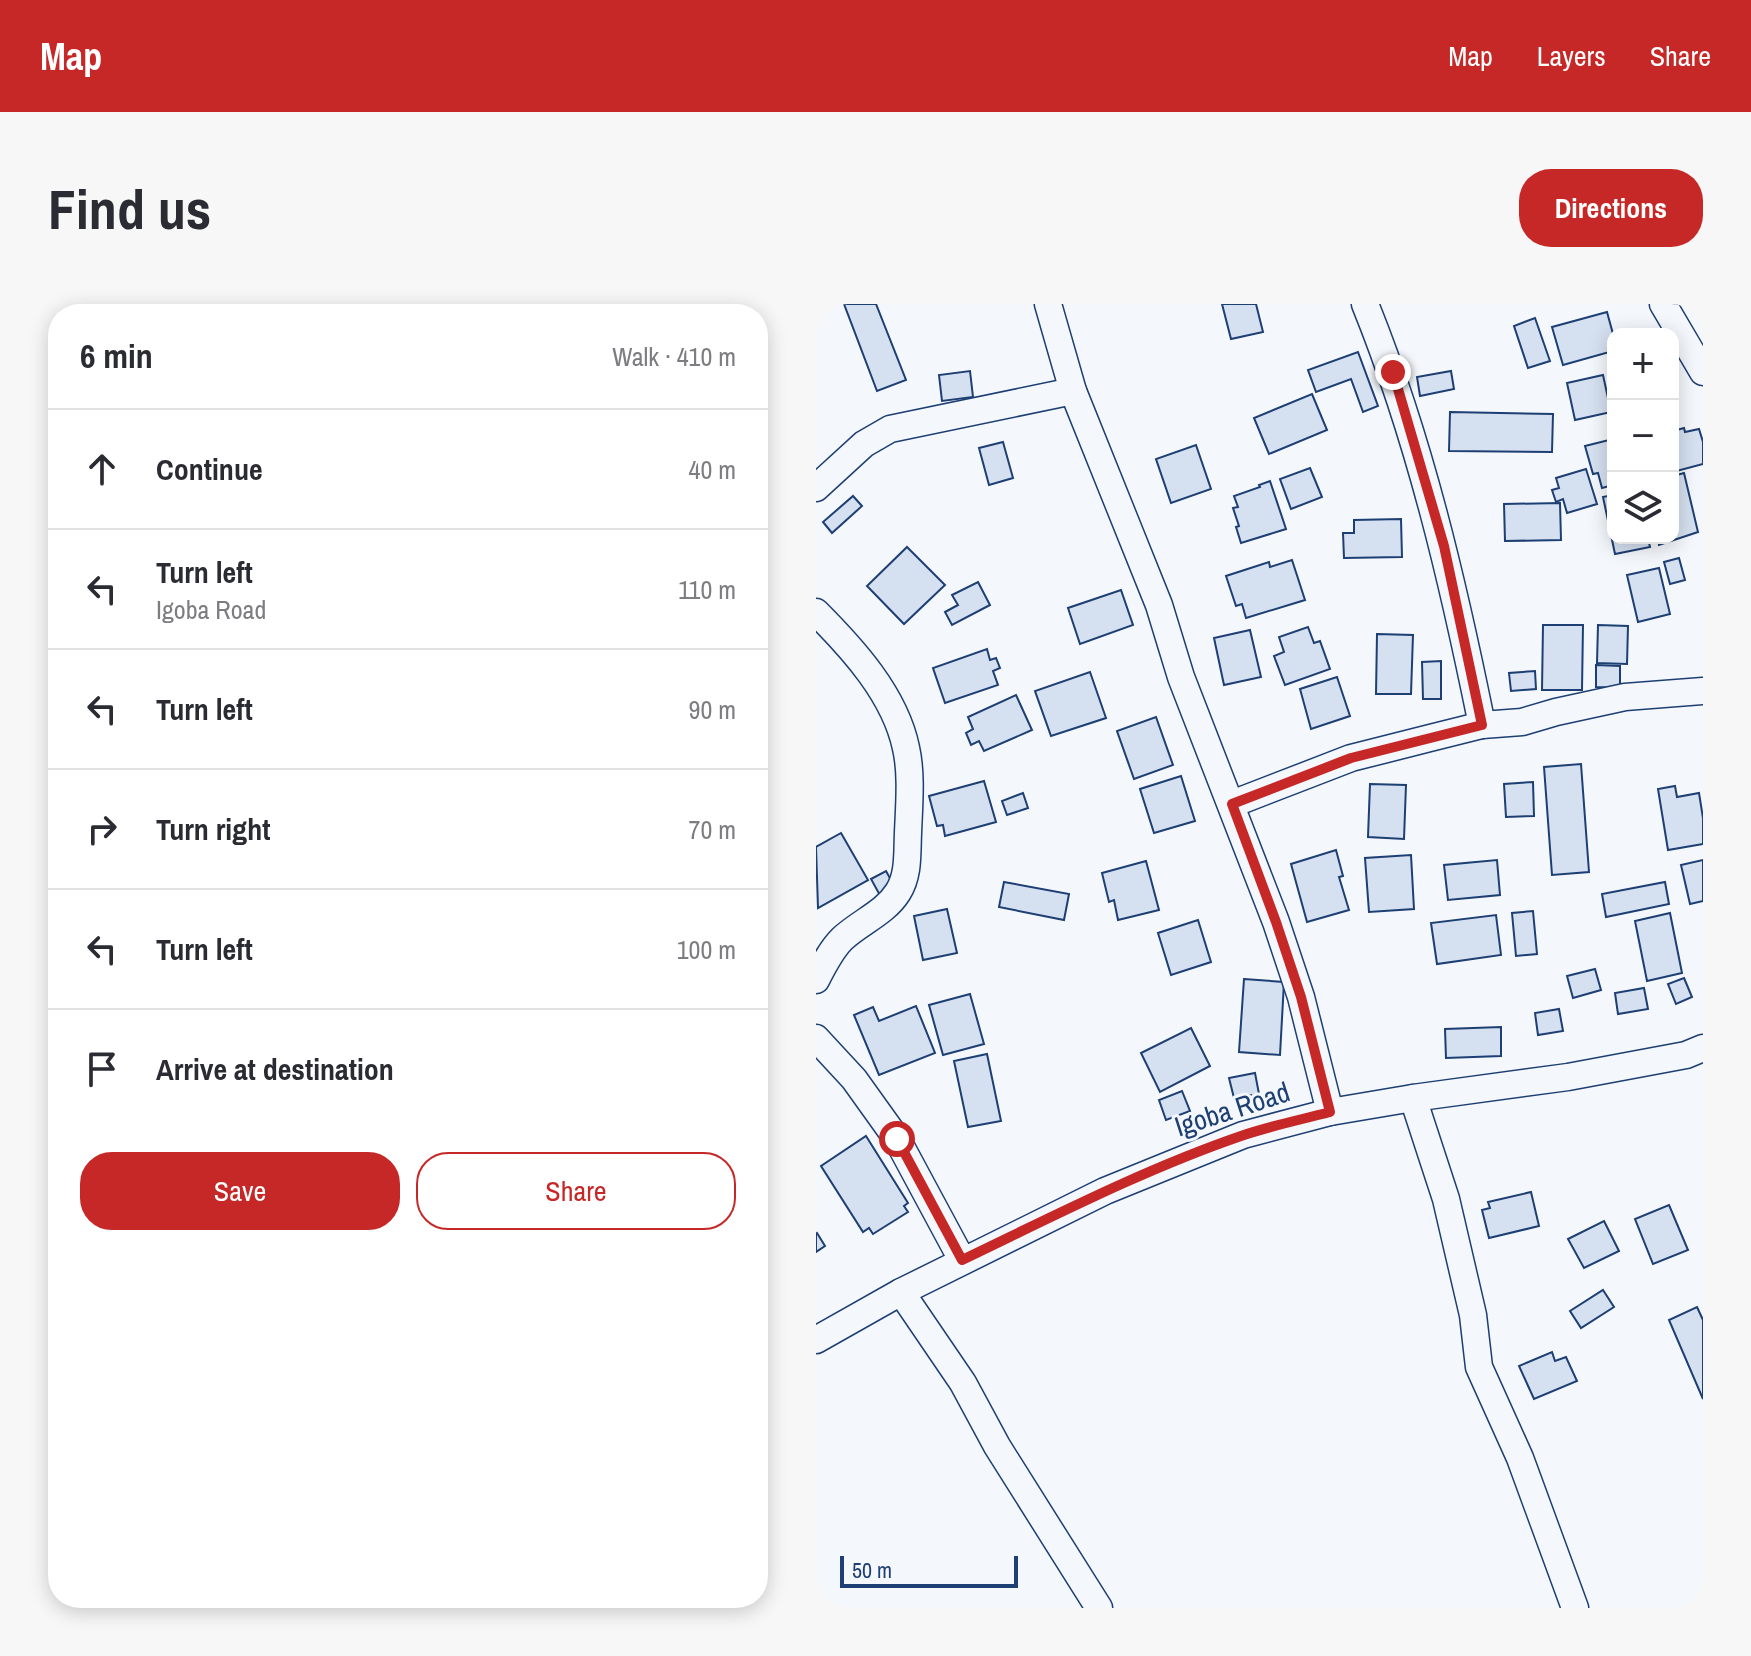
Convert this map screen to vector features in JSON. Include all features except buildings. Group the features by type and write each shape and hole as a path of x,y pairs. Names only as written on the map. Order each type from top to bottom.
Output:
{"street":[{"path":"1048,304 1073,391 1159,605 1181,677 1276,922 1301,997 1330,1112"},
{"path":"1365,304 1393,372 1444,546 1482,725"},
{"path":"1663,304 1703,372"},
{"path":"816,488 864,444 890,429 1073,391"},
{"path":"816,612 853,653 880,689 899,722 907,751 909,818 905,880 890,904 842,939 816,980"},
{"path":"1232,804 1351,758 1482,725 1522,722 1625,697 1703,691"},
{"path":"816,1038 854,1079 897,1139 962,1260"},
{"name":"Igoba Road","path":"816,1340 962,1260 1105,1191 1243,1135 1330,1112 1568,1077 1686,1055 1703,1048"},
{"path":"1413,1098 1446,1199 1473,1315 1479,1367 1520,1458 1575,1608"},
{"path":"901,1292 963,1383 997,1446 1099,1608"}],"route":[{"path":"897,1139 962,1260 1175,1161 1243,1135 1330,1112 1301,997 1232,804 1351,758 1482,725 1444,546 1393,372"}]}
